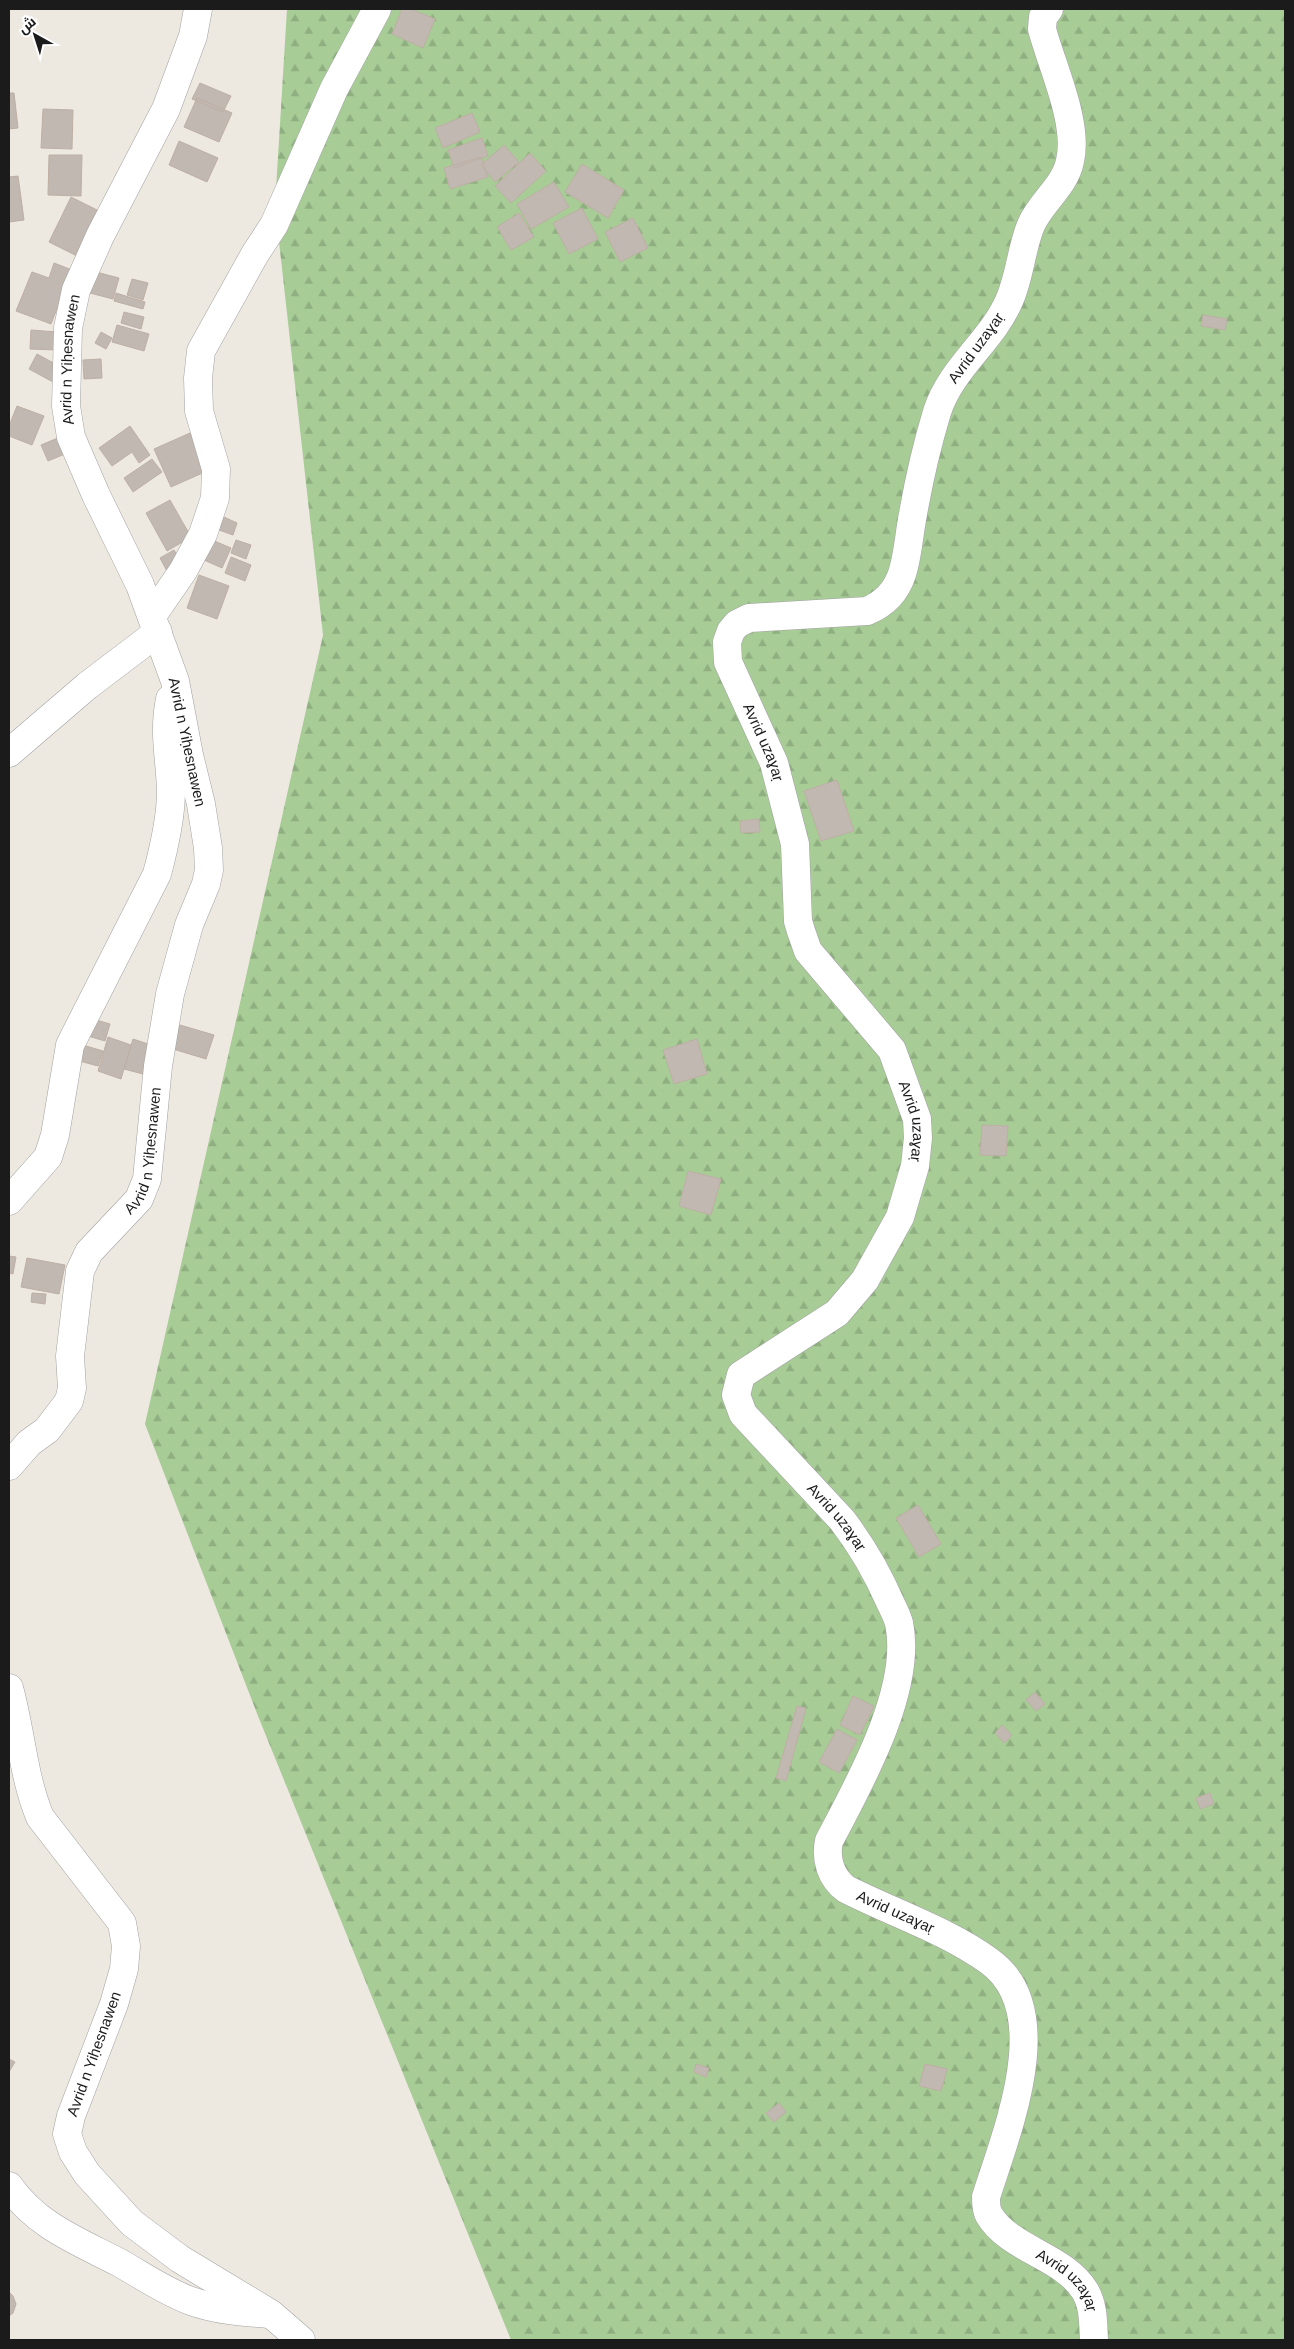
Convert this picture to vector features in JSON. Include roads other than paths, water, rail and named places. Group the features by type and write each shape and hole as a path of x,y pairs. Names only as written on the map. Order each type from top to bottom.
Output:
{"street":[{"name":"Avrid n Yiḥesnawen","path":"9,1466 29,1443 47,1430 69,1401 72,1388 70,1356 80,1271 88,1252 139,1199 148,1179 158,1066 170,994 189,925 206,884 209,870 208,848 201,804 188,755 175,681 140,585 96,496 71,438 66,406 68,328 76,290 100,236 166,109 193,36 198,9"},
{"path":"9,753 155,624 184,571 202,534 215,498 216,469 199,410 198,378 201,351 255,254 274,225 334,89 378,9"},
{"name":"Avrid uzaɣaṛ","path":"1049,9 1043,17 1042,29 1066,110 1072,138 1070,161 1061,183 1044,203 1031,225 1010,300 998,320 952,378 938,409 917,493 902,574 893,591 882,604 867,611 750,618 737,624 727,642 728,662 774,763 795,844 798,921 808,951 853,1005 878,1031 892,1050 917,1120 918,1138 915,1166 900,1217 865,1280 837,1313 740,1375 736,1395 743,1414 842,1520 855,1538 884,1590 899,1622 900,1668 886,1722 857,1789 829,1841 827,1850 830,1868 840,1884 846,1889 948,1936 990,1961 1018,1998 1025,2029 1015,2106 986,2197 986,2208 989,2216 1010,2236 1065,2269 1077,2280 1086,2293 1091,2306 1094,2340"},
{"path":"9,1202 48,1157 55,1135 70,1045 157,874 164,843 171,793 165,732 167,714 175,681"},
{"name":"Avrid n Yiḥesnawen","path":"9,1688 17,1718 32,1796 40,1817 122,1923 126,1946 124,1969 114,2004 70,2116 67,2134 73,2152 87,2174 132,2223 180,2258 271,2314 301,2340"},
{"path":"9,2186 18,2199 36,2217 60,2234 190,2300 233,2312 271,2314"}]}
